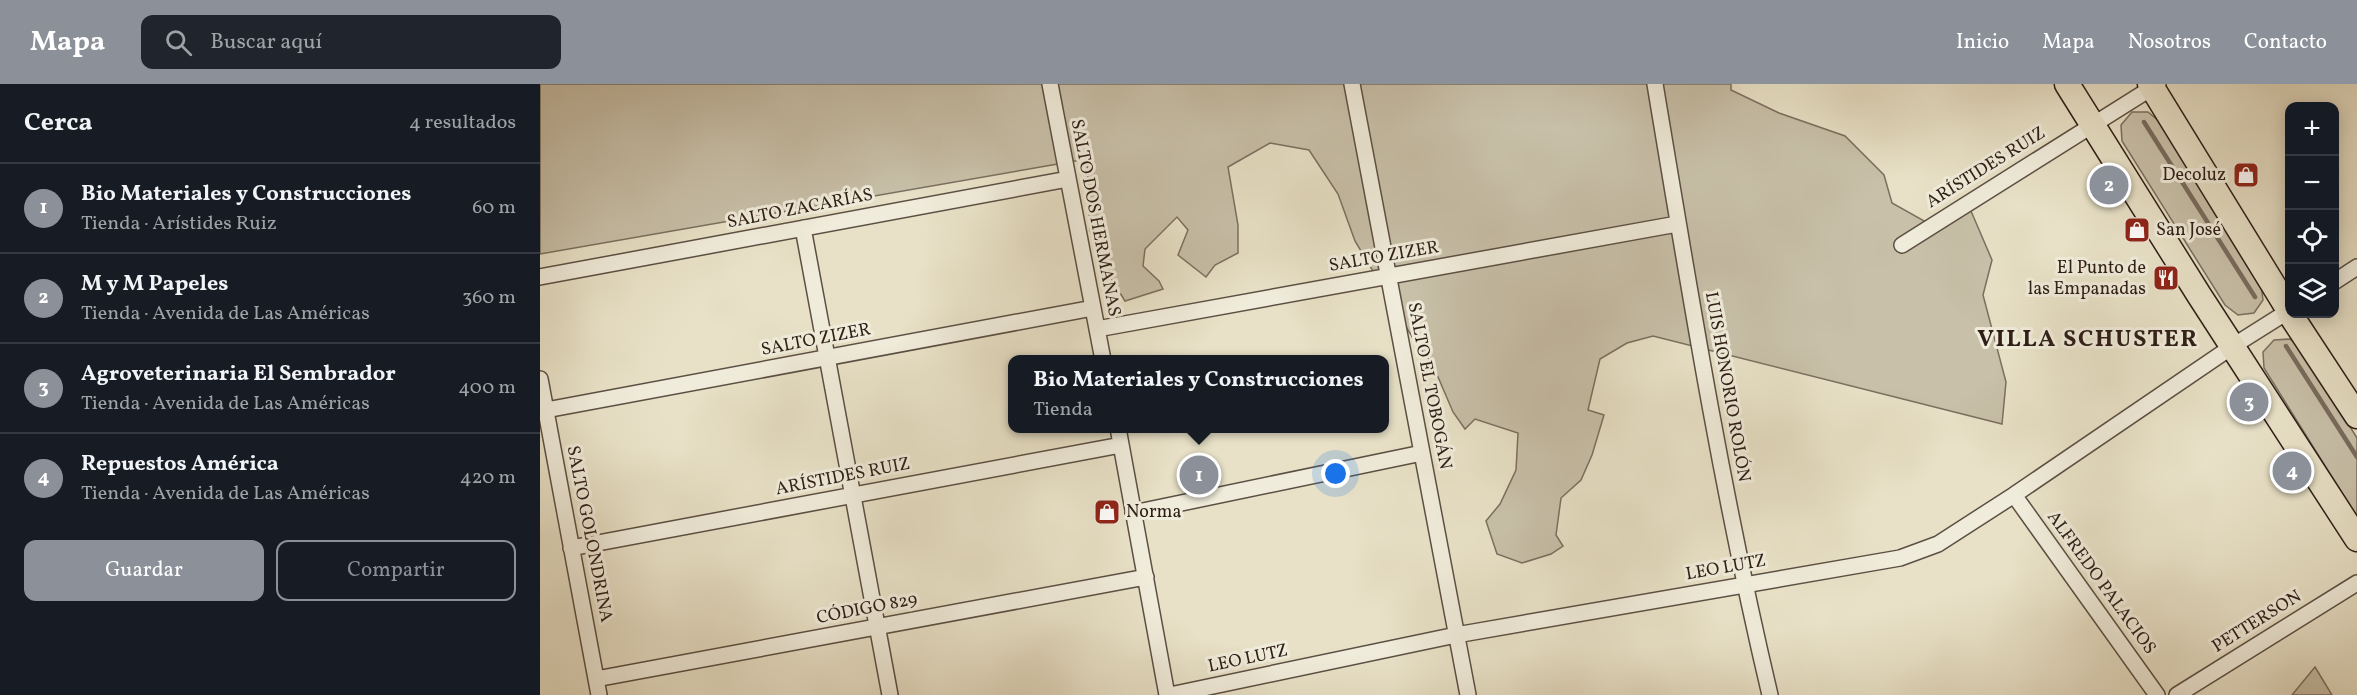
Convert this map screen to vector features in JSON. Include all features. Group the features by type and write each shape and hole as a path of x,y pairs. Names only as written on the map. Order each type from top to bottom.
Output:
{"main road":[{"path":"2067,84 2199,295 2357,540"},
{"path":"2153,85 2285,305"},
{"path":"2293,318 2357,416"}],"street":[{"name":"SALTO DOS HERMANAS","path":"1050,84 1102,355"},
{"name":"SALTO EL TOBOGÁN","path":"1352,84 1468,695"},
{"name":"LUIS HONORIO ROLÓN","path":"1657,85 1677,224 1743,584 1770,695"},
{"name":"ARÍSTIDES RUIZ","path":"1902,245 2153,85"},
{"name":"SALTO ZACARÍAS","path":"540,277 1068,179"},
{"name":"SALTO ZIZER","path":"1097,329 1677,224"},
{"path":"803,228 890,695"},
{"path":"2339,279 2357,267"},
{"name":"SALTO ZIZER","path":"546,410 1093,308"},
{"name":"LEO LUTZ","path":"1169,695 1456,635 1900,558 1938,544 2014,495 2233,345 2285,314"},
{"name":"SALTO GOLONDRINA","path":"540,379 599,695"},
{"path":"1119,433 1169,695"},
{"name":"ARÍSTIDES RUIZ","path":"571,548 1121,445"},
{"path":"1133,513 1422,453"},
{"name":"ALFREDO PALACIOS","path":"2014,495 2157,695"},
{"name":"CÓDIGO 829","path":"596,679 1146,577"},
{"name":"PETTERSON","path":"2177,695 2357,583"}],"shaded area":[{"path":"540,84 1731,84 1731,90 1779,113 1845,136 1884,175 1892,203 1924,221 1971,211 1992,260 1983,295 2006,382 2002,424 1653,336 1627,343 1600,359 1588,410 1604,415 1592,455 1581,480 1561,498 1556,535 1563,546 1551,554 1522,563 1497,554 1486,521 1500,504 1516,470 1518,433 1475,419 1465,429 1453,412 1432,363 1417,345 1355,241 1338,194 1309,150 1270,143 1228,167 1238,225 1238,253 1215,265 1206,277 1178,255 1188,230 1177,217 1145,249 1143,266 1159,281 1163,289 1125,301 1107,272 1090,230 1087,159 540,254"},
{"path":"2132,112 2148,112 2160,122 2261,284 2263,300 2254,313 2238,315 2225,305 2122,141 2121,125"},
{"path":"2290,339 2302,349 2357,438 2357,517 2264,368 2263,352 2274,340"},
{"path":"2315,667 2332,695 2292,695"}],"waterway":[{"path":"2144,122 2255,297"},
{"path":"2286,346 2357,457"}],"place":[{"name":"Decoluz","path":"2246,175"},
{"name":"M y M Papeles","path":"2109,185"},
{"name":"San José","path":"2137,230"},
{"name":"El Punto de las Empanadas","path":"2166,278"},
{"name":"Agroveterinaria El Sembrador","path":"2249,402"},
{"name":"Repuestos América","path":"2292,471"},
{"name":"Bio Materiales y Construcciones","path":"1199,475"},
{"name":"Norma","path":"1107,512"}],"district":[{"name":"VILLA SCHUSTER","path":"2088,340"}]}
